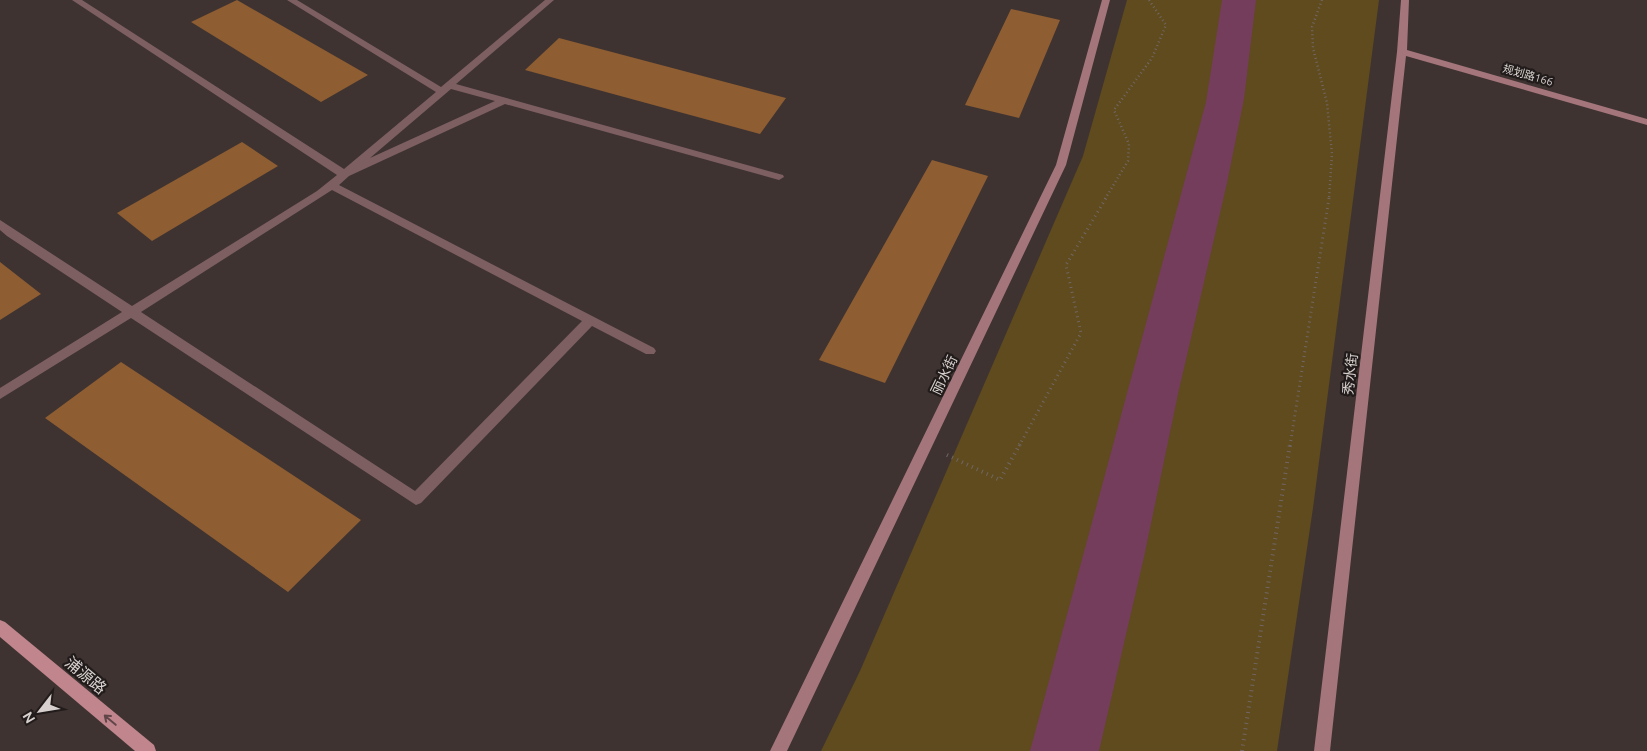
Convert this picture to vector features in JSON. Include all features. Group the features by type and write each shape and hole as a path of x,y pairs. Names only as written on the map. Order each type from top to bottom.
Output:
{"main road":[{"name":"浦源路","path":"0,628 148,751"}],"street":[{"path":"76,0 344,174"},
{"path":"292,0 445,88 504,101 779,177"},
{"path":"0,394 321,194 550,0"},
{"name":"丽水街","path":"778,751 1061,165 1106,0"},
{"name":"秀水街","path":"1322,751 1402,52 1405,0"},
{"name":"规划路166","path":"1402,52 1647,122"},
{"path":"344,174 504,101"},
{"path":"331,185 650,351"},
{"path":"0,224 19,239 416,499 590,320"}],"path":[{"path":"926,446 1000,480 1081,333 1066,265 1128,161 1129,144 1114,110 1163,38 1166,25 1149,0"},
{"path":"1242,751 1330,193 1332,154 1327,103 1313,48 1312,26 1322,0"}],"shaded area":[{"path":"1127,0 1379,0 1313,508 1277,751 821,751 860,671 1083,156"},
{"path":"1222,0 1256,0 1244,99 1227,183 1178,394 1144,557 1099,751 1030,751 1206,102"}],"building":[{"path":"237,0 368,75 321,102 191,22"},
{"path":"1011,9 1060,20 1019,118 965,105"},
{"path":"559,38 786,98 760,134 525,70"},
{"path":"242,142 278,166 152,241 117,213"},
{"path":"932,160 988,176 885,383 819,360"},
{"path":"0,262 41,294 0,320"},
{"path":"121,362 361,520 288,592 45,418"}]}
